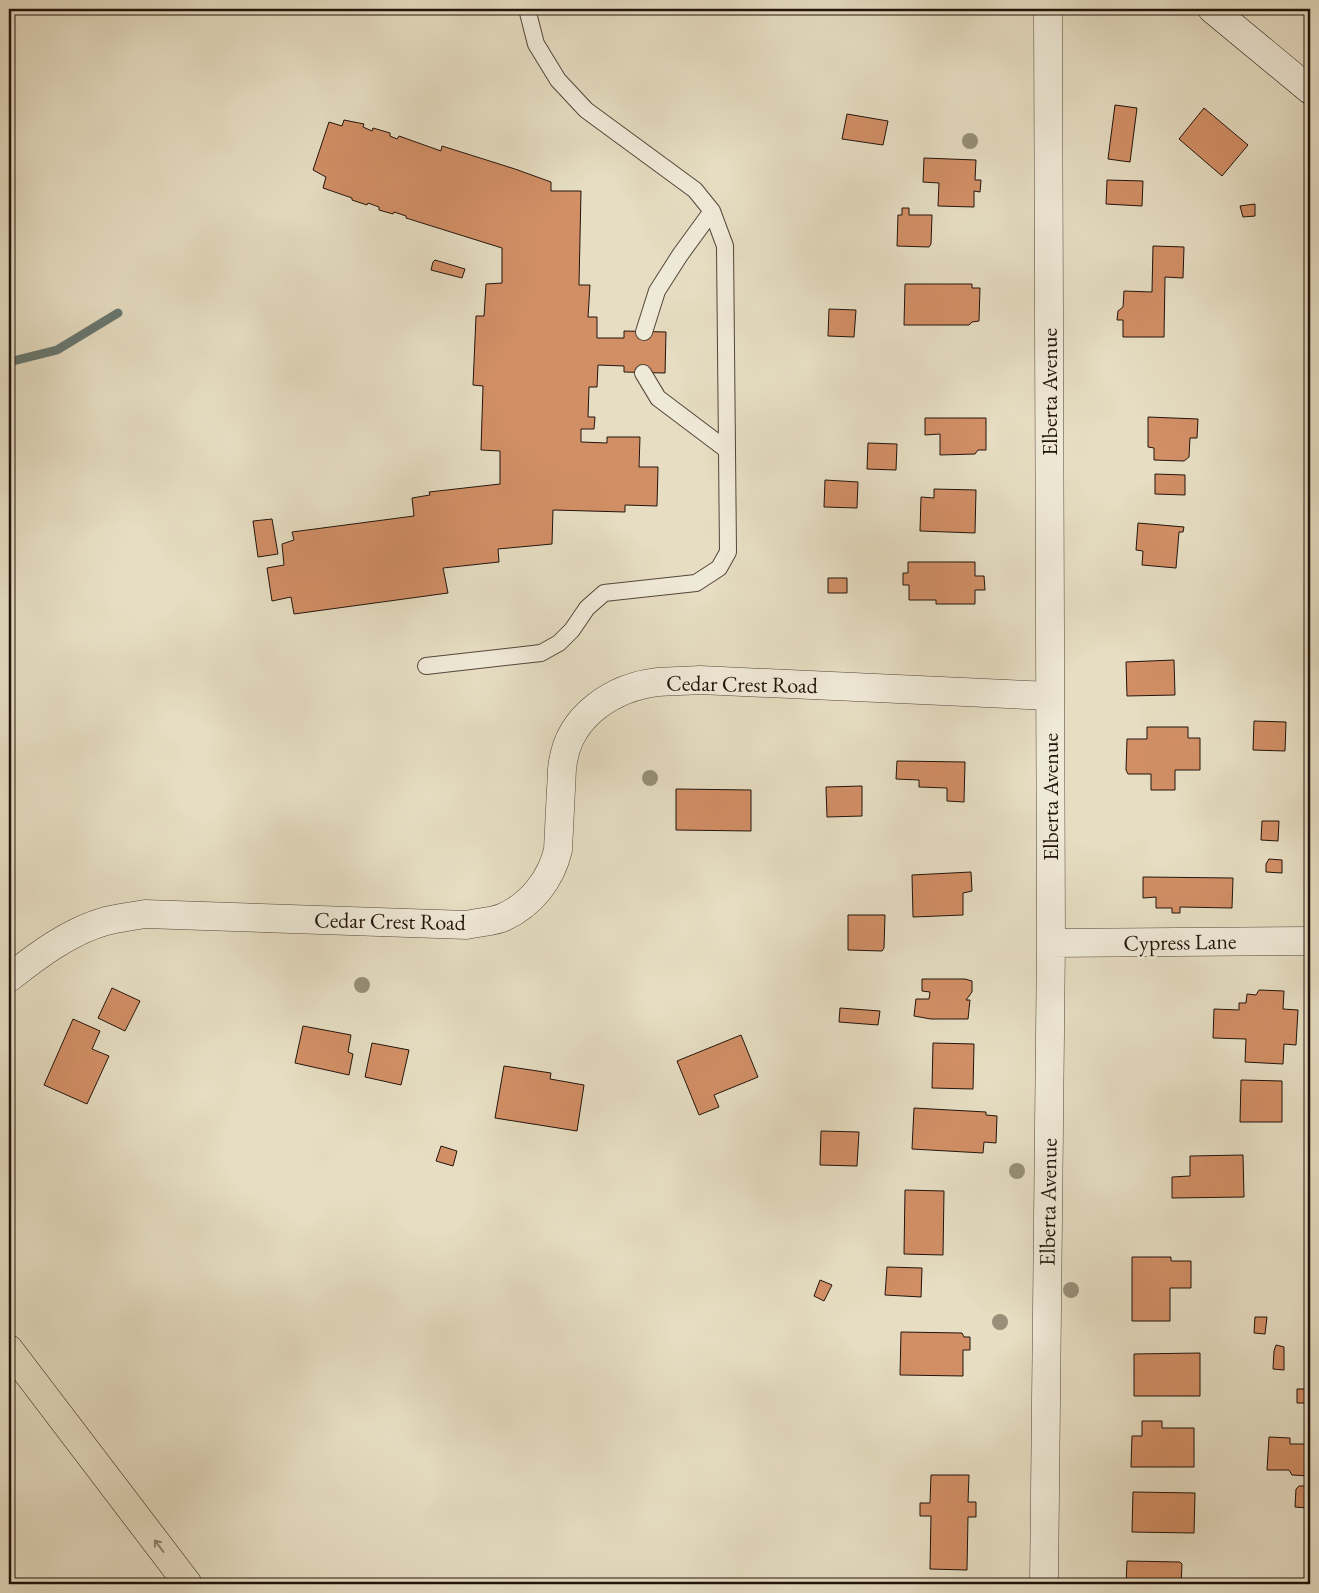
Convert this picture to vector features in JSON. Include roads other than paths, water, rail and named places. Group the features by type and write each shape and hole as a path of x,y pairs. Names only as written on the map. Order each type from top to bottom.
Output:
{"highway":[{"path":"9,1349 188,1584"},
{"path":"9,1355 52,1406"}],"street":[{"name":"Elberta Avenue","path":"1044,1584 1050,943 1048,9"},
{"path":"1212,9 1310,90"},
{"name":"Cedar Crest Road","path":"9,978 67,937 104,922 145,914 467,925 503,918 517,910 539,890 555,864 558,850 563,762 568,743 576,728 588,713 603,702 618,693 638,687 657,682 700,680 1050,696"},
{"name":"Cypress Lane","path":"1050,943 1310,940"}],"lane":[{"path":"426,666 541,652 559,643 572,630 588,608 604,594 696,583 719,568 728,552 725,246 712,211 695,190 586,110 558,80 536,44 526,9"},
{"path":"644,332 657,291 712,211"},
{"path":"643,372 658,398 727,450"}],"waterway":[{"path":"9,362 57,350 118,313"}]}
